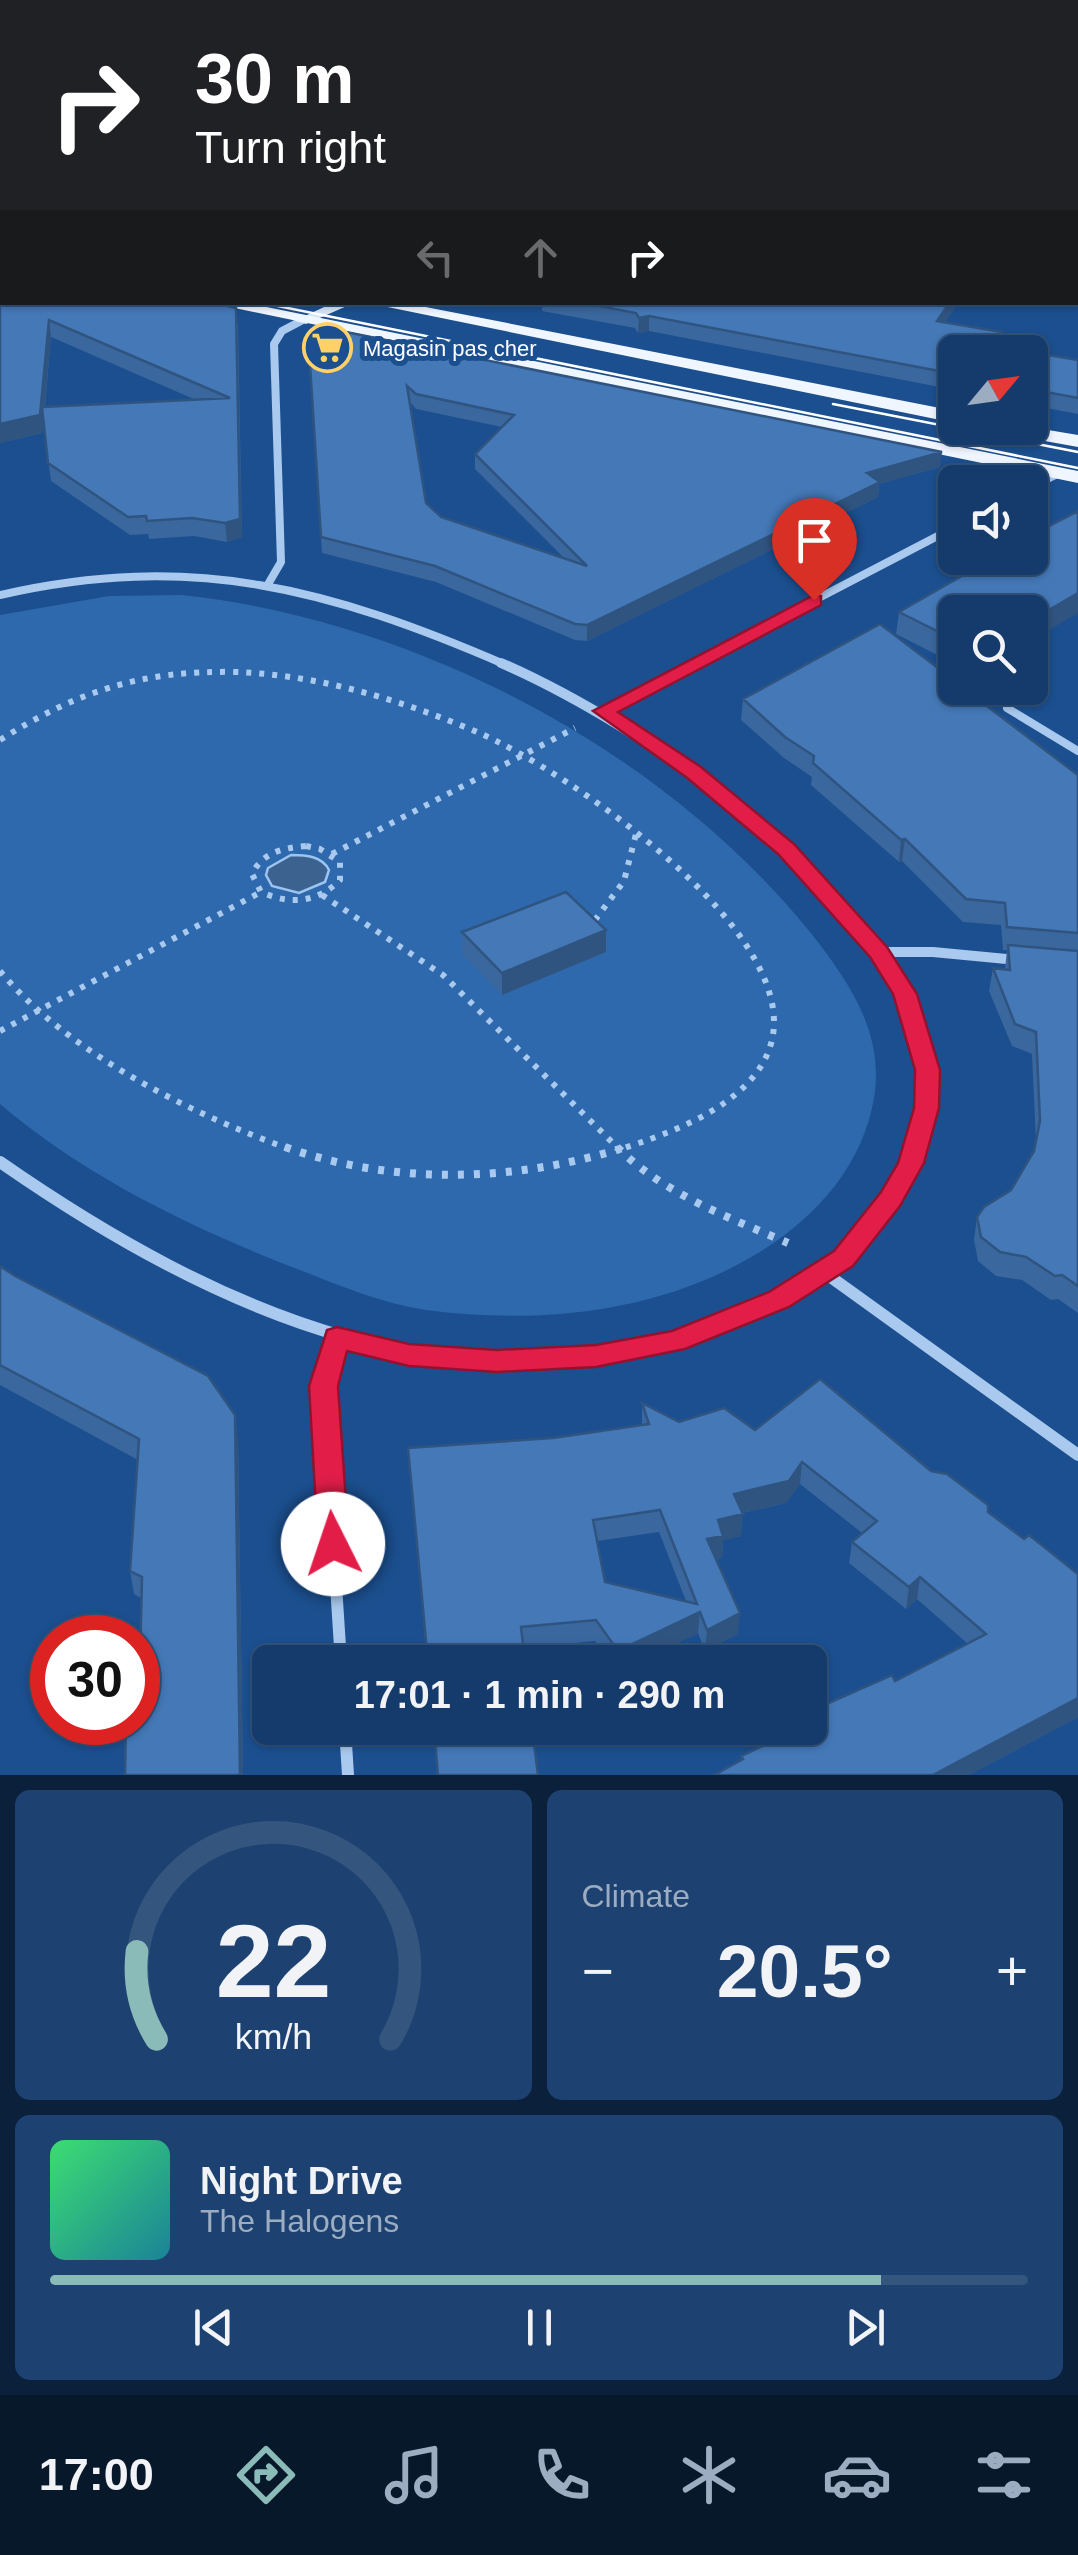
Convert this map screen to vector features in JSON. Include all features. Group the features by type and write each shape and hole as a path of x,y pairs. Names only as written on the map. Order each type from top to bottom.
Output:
{"main road":[{"path":"228,305 1068,475"},
{"path":"301,321 341,305"},
{"path":"387,305 938,414"},
{"path":"1048,435 1078,441"}],"street":[{"path":"267,586 281,562 274,344 282,331 301,321"},
{"path":"603,711 938,536"},
{"path":"0,594 50,584 148,574 267,586 422,631 522,671 603,711 694,772 786,849 879,952 905,994 928,1070 919,1144 890,1199 844,1258 802,1288 728,1323 676,1342 596,1356 497,1361 444,1358 409,1355 337,1338 276,1316 163,1264 68,1210 0,1162"},
{"path":"879,952 1024,960"},
{"path":"824,1273 1078,1455"},
{"path":"337,1338 324,1386 339,1645"},
{"path":"346,1745 348,1775"}],"lane":[{"path":"1008,708 1078,751"}],"path":[{"path":"0,178 0,190"},
{"path":"0,740 63,702 101,690 164,675 230,672 305,681 388,701 465,727 523,754 636,832 699,887 744,943 771,1004 774,1029 761,1067 728,1099 659,1136 618,1150 528,1170 467,1174 399,1170 330,1159 252,1136 210,1116 118,1067 37,1012 0,971"},
{"path":"332,854 578,726"},
{"path":"595,920 619,892 636,832"},
{"path":"0,1031 261,892 296,901 322,895 340,880 340,862 332,854 306,846 263,857 252,874 261,892"},
{"path":"322,895 443,975 618,1150 662,1185 788,1243"}],"shaded area":[{"path":"182,595 270,609 358,632 444,664 528,704 608,752 682,806 750,866 838,969 860,1009 874,1051 874,1098 860,1145 819,1204 763,1250 684,1288 642,1301 600,1309 513,1316 426,1310 349,1289 185,1221 70,1156 0,1104 0,615 109,596"},
{"path":"291,855 322,862 329,870 325,882 299,893 272,886 266,875 268,868"}],"building":[{"path":"0,305 236,308 240,519 225,523 128,517 48,463 42,407 230,398 49,320 40,415 0,424"},
{"path":"594,305 948,305 937,321 1002,332 938,335 938,371 649,316 639,318 636,313"},
{"path":"326,328 942,452 867,473 880,482 587,625 575,624 435,566 321,537 308,333","holes":["407,386 416,394 514,415 475,454 587,566 441,517 426,503"]},
{"path":"1048,355 1078,360 1078,398 1048,392"},
{"path":"1078,511 1078,593 1048,610 1048,595 938,595 938,632 899,612 963,575 1048,575 1048,527"},
{"path":"880,624 938,668 938,705 985,705 1078,775 1078,933 1007,927 1005,903 966,899 905,839 901,840 813,763 814,756 785,737 743,699"},
{"path":"566,892 606,930 502,973 462,932"},
{"path":"1008,945 1078,951 1078,1286 1026,1257 1000,1252 981,1237 977,1217 984,1207 1011,1190 1034,1151 1040,1121 1036,1032 1015,1024 993,968 1010,970"},
{"path":"0,1266 208,1376 235,1415 240,1775 125,1775 126,1745 160,1745 160,1615 141,1615 142,1577 130,1571 139,1439 0,1365"},
{"path":"820,1379 931,1471 947,1474 988,1505 988,1512 1024,1539 1029,1535 1078,1574 1078,1698 933,1775 714,1775 765,1745 827,1745 827,1704 892,1675 895,1681 986,1634 920,1577 909,1587 852,1542 877,1521 802,1462 789,1481 734,1494 743,1514 718,1520 723,1536 707,1539 740,1613 707,1630 700,1612 631,1645 614,1645 596,1620 521,1627 523,1645 426,1645 408,1448 553,1438 649,1424 642,1403 679,1422 724,1408 755,1430","holes":["660,1510 697,1604 605,1582 593,1520"]},
{"path":"435,1745 534,1745 538,1775 438,1775"}],"tram line":[{"path":"273,305 1078,468"},
{"path":"833,404 1078,452"}],"place":[{"name":"Magasin pas cher","path":"328,348"}],"route":[{"path":"333,1544 324,1371 337,1338 409,1355 497,1361 596,1356 676,1342 728,1323 802,1288 844,1258 890,1199 911,1163 926,1108 928,1070 905,994 879,952 786,849 694,772 603,711 814,600"}]}
